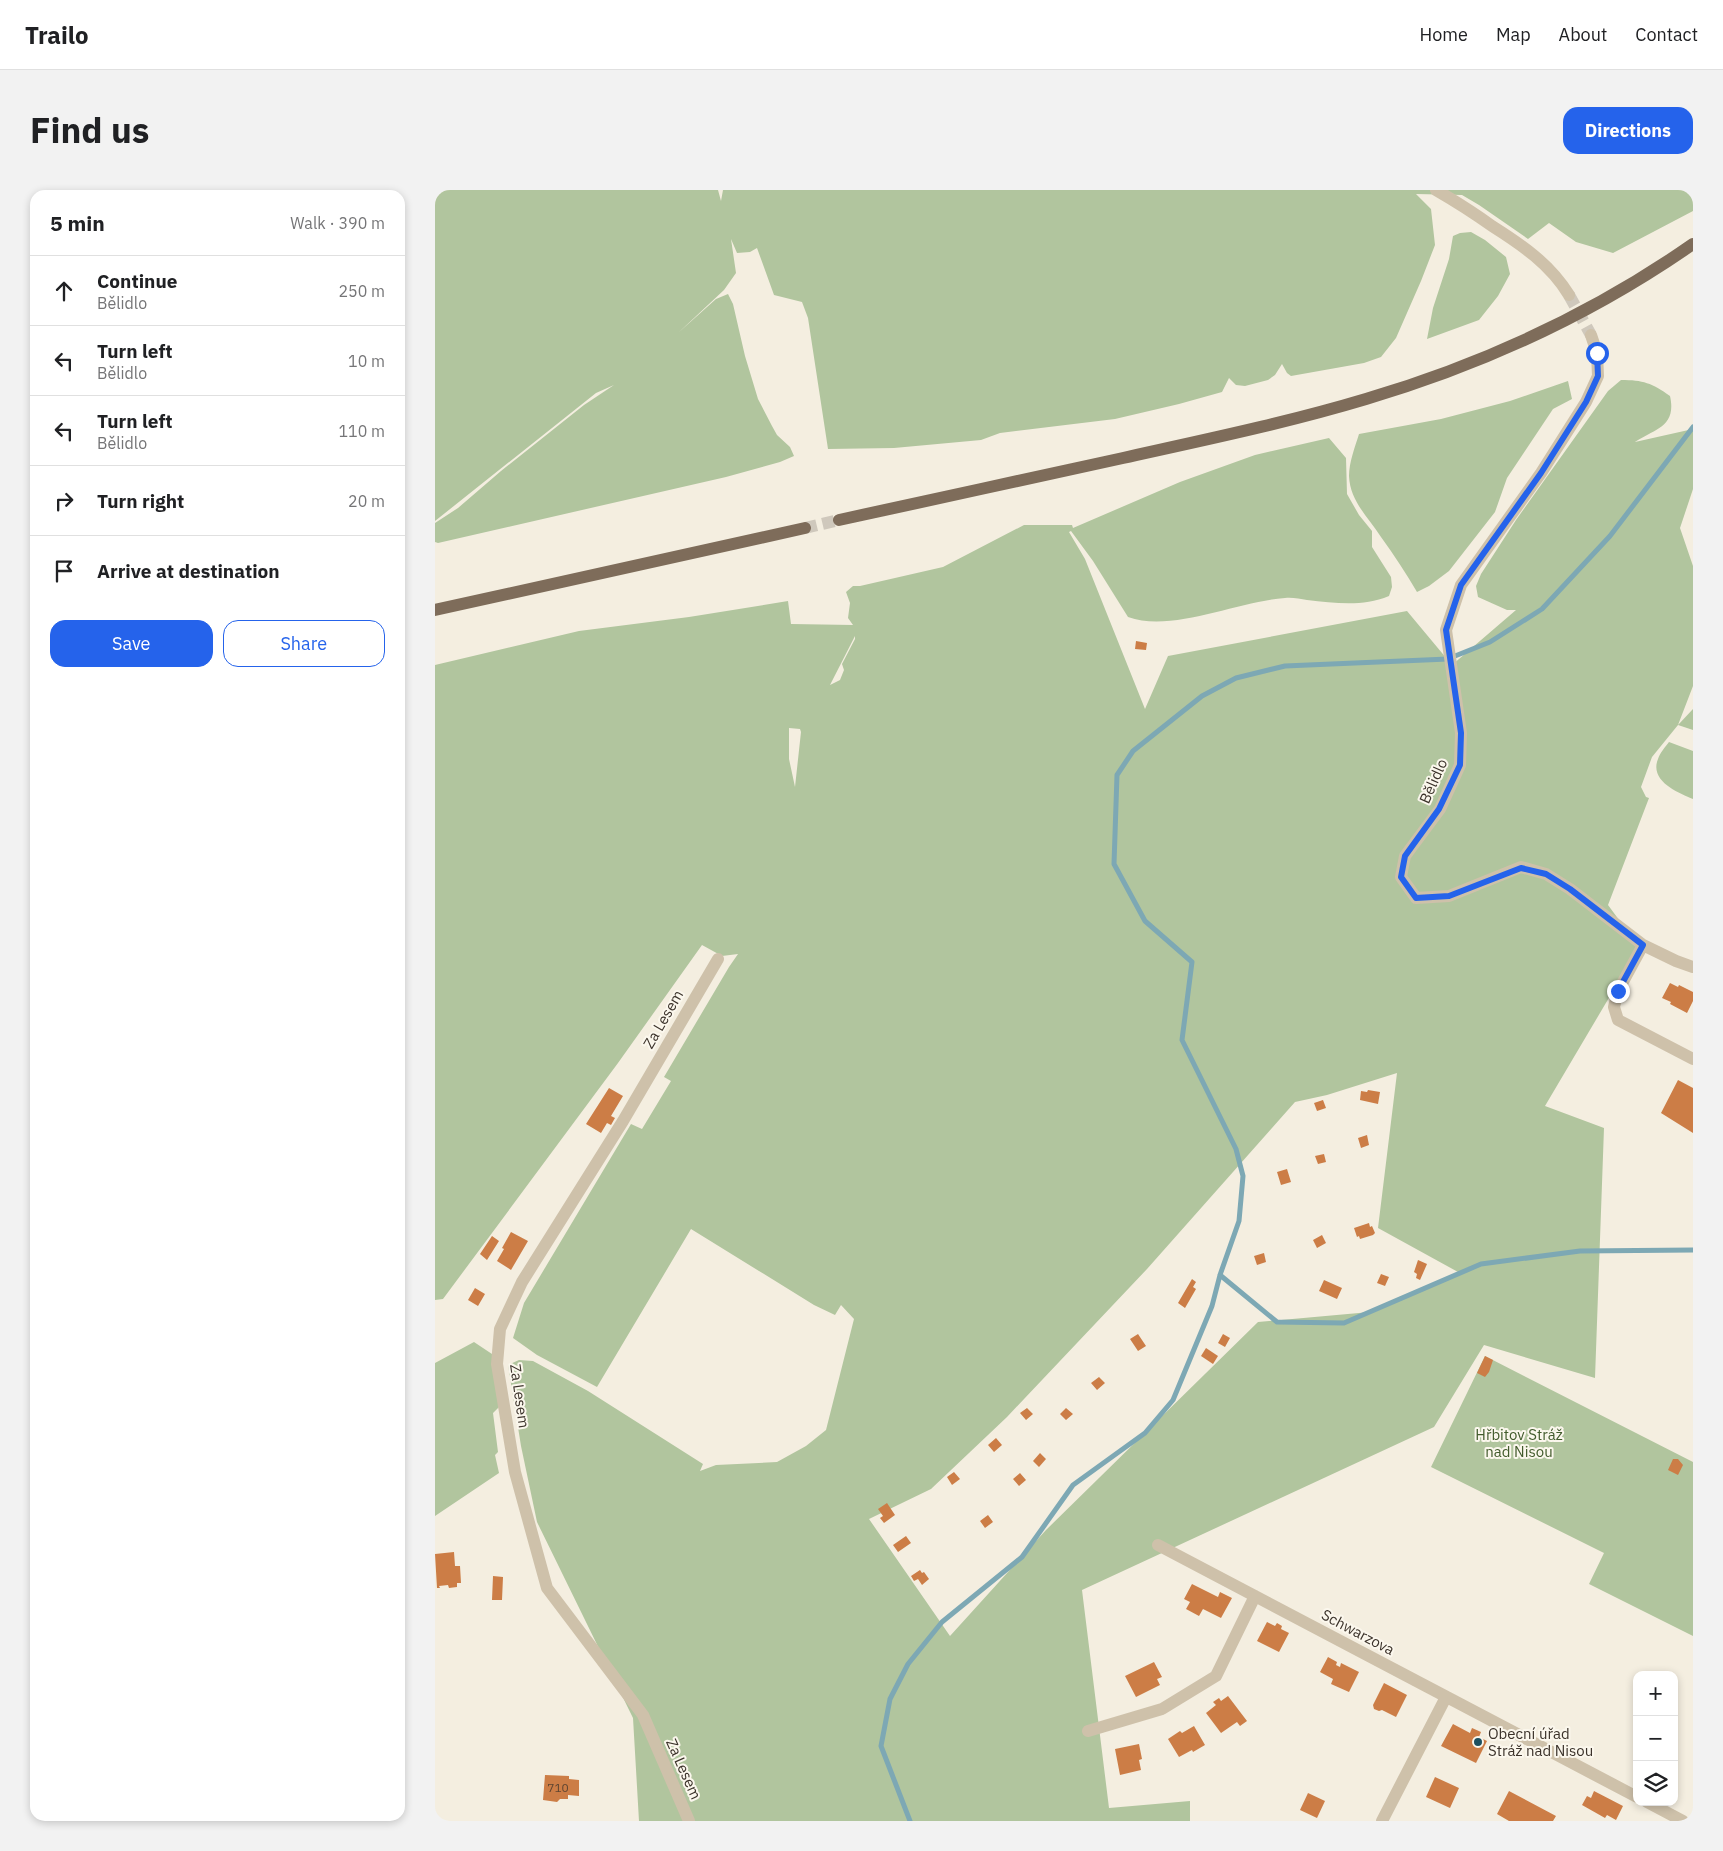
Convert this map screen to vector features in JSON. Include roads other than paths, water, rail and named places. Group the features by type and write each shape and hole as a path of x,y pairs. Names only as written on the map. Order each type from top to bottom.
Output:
{"main road":[{"path":"839,520 1157,451 1312,415 1367,399 1435,376 1559,324 1693,244"},
{"path":"435,610 805,528"}],"street":[{"path":"1436,190 1451,194 1522,245 1545,264 1561,282 1569,295"},
{"name":"Bělidlo","path":"1591,335 1597,353 1598,376 1586,402 1541,473 1461,585 1446,630 1461,733 1460,765 1439,809 1405,856 1401,877 1416,898 1449,896 1521,868 1546,874 1570,889 1643,945 1675,961 1693,967"},
{"path":"1643,945 1618,991 1614,1007 1618,1020 1693,1059"},
{"name":"Za Lesem","path":"689,1821 643,1715 547,1588 515,1472 497,1364 500,1329 522,1282 623,1121 718,959"},
{"name":"Schwarzova","path":"1158,1545 1633,1795"},
{"path":"1088,1731 1162,1709 1216,1676 1255,1596"},
{"path":"1383,1821 1446,1697"},
{"path":"1655,1806 1683,1821"}],"waterway":[{"path":"1455,656 1490,642 1542,609 1610,536 1693,427"},
{"path":"910,1821 881,1746 890,1699 908,1664 942,1622 1022,1557 1073,1485 1145,1433 1173,1400 1212,1306 1220,1275 1239,1221 1243,1176 1236,1149 1182,1040 1192,962 1145,921 1114,864 1117,775 1133,751 1202,696 1236,678 1285,666 1448,659"},
{"path":"1220,1275 1277,1322 1344,1323 1481,1264 1580,1251 1693,1250"}],"tunnel":[{"path":"1569,295 1591,335"},
{"path":"805,528 839,520"}],"place":[{"name":"Obecní úřad Stráž nad Nisou","path":"1478,1742"}],"park label":[{"name":"Hřbitov Stráž nad Nisou","path":"1519,1442"}]}
